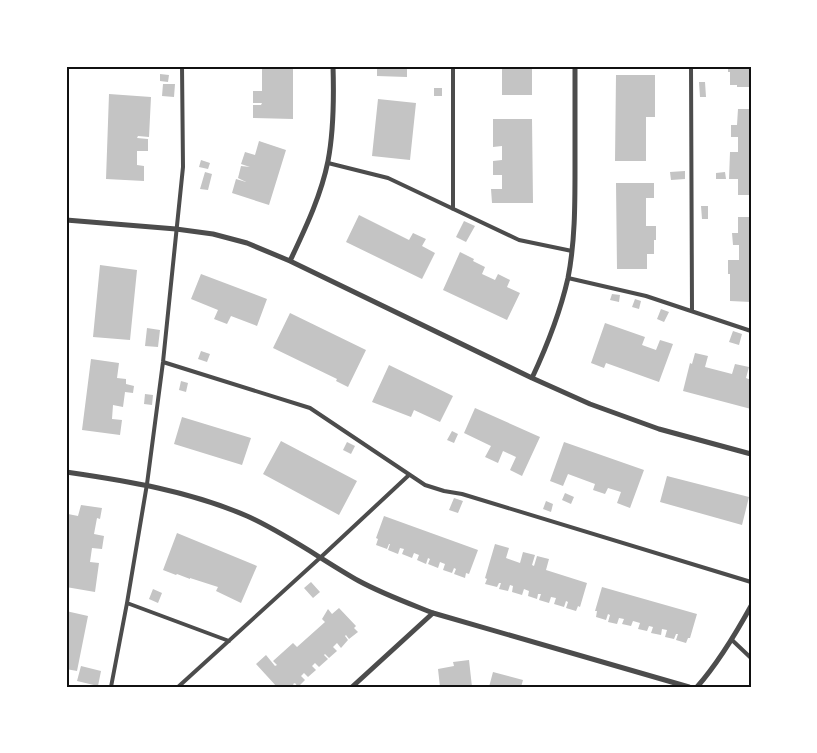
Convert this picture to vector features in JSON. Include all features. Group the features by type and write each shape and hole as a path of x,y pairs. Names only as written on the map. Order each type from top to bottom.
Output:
{"street":[{"path":"290,261 319,194 328,163 332,134 333,66"},
{"path":"532,378 560,310 572,251 575,217 575,66"},
{"path":"66,220 176,229 212,234 247,243 290,261 590,404 659,429 751,454"},
{"path":"66,472 147,484 206,500 248,516 287,536 359,580 392,597 433,613 688,687"},
{"path":"697,687 714,668 751,606"},
{"path":"352,687 433,613"}],"lane":[{"path":"111,687 147,484 163,362 183,167 182,66"},
{"path":"453,66 453,209"},
{"path":"691,66 692,310"},
{"path":"328,163 388,178 519,240 572,251"},
{"path":"568,278 646,296 751,331"},
{"path":"163,362 310,408 425,485 462,494 751,582"},
{"path":"178,687 409,475"},
{"path":"127,603 229,641"},
{"path":"732,640 751,658"}],"building":[{"path":"109,66 148,66 148,69 109,69"},
{"path":"262,66 293,66 293,119 253,118 253,105 261,105 262,103 253,103 253,91 262,91"},
{"path":"377,66 407,66 407,77 377,76"},
{"path":"502,66 532,66 532,95 502,95"},
{"path":"728,66 751,66 751,87 730,85"},
{"path":"160,74 169,75 168,82 160,81"},
{"path":"616,75 655,75 655,117 646,117 646,161 615,161"},
{"path":"699,82 705,82 706,97 700,97"},
{"path":"163,84 175,84 174,97 162,96"},
{"path":"434,88 442,88 442,96 434,96"},
{"path":"109,94 151,97 149,137 138,136 137,138 148,139 148,151 137,151 137,165 144,166 144,181 106,179"},
{"path":"378,99 416,103 410,160 372,156"},
{"path":"738,109 751,109 751,195 738,195 738,179 729,179 730,152 738,152 738,137 731,137 731,125 737,125"},
{"path":"493,119 532,119 533,203 492,203 491,189 502,189 502,175 493,175 493,161 502,160 502,146 493,147"},
{"path":"259,141 286,150 269,205 232,193 236,179 246,182 238,178 241,166 250,167 241,164 245,152 255,155"},
{"path":"201,160 210,163 208,169 199,167"},
{"path":"685,171 685,179 671,180 670,172"},
{"path":"205,172 212,174 208,190 200,189"},
{"path":"725,172 726,179 716,179 716,173"},
{"path":"616,183 654,183 654,198 646,198 646,226 656,226 654,254 647,254 647,269 617,269"},
{"path":"701,206 708,206 708,219 702,219"},
{"path":"359,215 409,240 413,233 426,239 422,246 435,253 422,279 346,242"},
{"path":"738,217 751,217 751,302 730,301 728,260 739,260 739,245 733,245 732,233 738,233"},
{"path":"464,221 475,226 466,242 456,237"},
{"path":"460,252 485,267 482,274 495,280 498,274 510,280 507,287 520,293 507,320 443,290"},
{"path":"100,265 137,270 130,340 93,337"},
{"path":"201,274 267,299 257,326 231,316 227,324 214,319 218,310 191,299"},
{"path":"612,294 620,295 619,302 610,300"},
{"path":"635,299 641,301 639,309 632,307"},
{"path":"661,309 669,312 664,322 657,319"},
{"path":"290,313 366,350 348,387 336,381 337,379 273,348"},
{"path":"605,323 645,337 642,345 656,350 660,340 673,344 659,382 606,363 604,368 591,363"},
{"path":"147,328 160,330 158,347 145,346"},
{"path":"733,331 742,334 739,345 729,342"},
{"path":"201,351 210,354 207,362 198,359"},
{"path":"695,353 708,356 705,367 732,374 735,364 749,367 746,378 751,380 751,409 683,391 690,363 692,364"},
{"path":"91,359 119,363 117,378 126,379 126,384 134,386 133,393 125,392 123,407 113,405 112,419 122,420 120,435 82,430"},
{"path":"389,365 453,396 440,422 414,410 411,417 372,402"},
{"path":"181,381 188,383 186,392 179,390"},
{"path":"145,394 153,395 152,405 144,404"},
{"path":"475,408 540,437 522,476 510,470 516,457 503,451 498,463 485,457 491,446 464,433"},
{"path":"182,417 251,438 242,465 174,444"},
{"path":"452,431 458,434 454,443 447,440"},
{"path":"281,441 357,481 339,515 263,474"},
{"path":"347,442 355,446 351,454 343,450"},
{"path":"564,442 644,470 630,508 617,503 621,492 608,488 605,494 593,490 595,484 568,474 563,486 550,481"},
{"path":"667,476 749,497 742,525 660,502"},
{"path":"565,493 574,497 571,504 562,500"},
{"path":"454,498 463,501 458,513 449,510"},
{"path":"546,501 553,504 551,512 543,509"},
{"path":"81,505 102,508 100,519 97,518 94,534 104,536 102,549 92,548 90,562 99,563 95,592 66,587 66,527 68,514 78,516"},
{"path":"384,516 478,550 469,574 466,573 465,578 454,574 456,569 454,568 452,573 443,570 445,564 440,562 438,568 428,564 430,559 428,558 426,564 417,560 419,555 414,553 412,558 402,554 404,549 400,548 398,554 388,550 390,544 387,549 376,545 378,539 376,538"},
{"path":"177,533 257,566 241,603 216,591 218,587 163,570"},
{"path":"495,544 509,548 506,558 520,563 523,552 535,555 532,565 534,566 537,556 549,559 546,570 587,583 580,607 578,606 576,611 566,608 568,602 566,601 564,607 554,604 556,598 551,597 549,603 539,600 541,594 538,594 537,599 528,596 529,591 524,589 522,595 512,592 513,586 510,585 508,591 499,589 501,583 497,587 485,584"},
{"path":"311,582 320,592 313,598 304,588"},
{"path":"602,587 697,614 690,638 688,638 686,643 676,640 678,634 676,634 674,639 665,637 667,630 662,629 661,635 651,633 653,627 649,626 647,631 638,629 640,623 633,621 631,626 622,624 624,619 619,618 617,624 608,622 610,615 608,614 606,620 596,617 597,611 595,611"},
{"path":"153,589 162,593 158,603 149,599"},
{"path":"339,608 356,626 354,628 358,632 349,639 346,635 348,640 341,648 337,643 333,647 337,651 329,658 325,654 328,659 319,667 315,663 312,666 316,670 308,677 304,673 301,676 305,680 298,687 295,683 293,684 295,687 277,687 256,664 266,655 275,666 277,665 273,661 293,643 297,647 325,622 322,619 328,609 332,614"},
{"path":"66,611 88,616 77,671 66,669"},
{"path":"469,660 472,687 440,687 438,669 454,666 453,662"},
{"path":"81,666 101,671 98,686 77,681"},
{"path":"493,672 523,680 521,687 489,687"}]}
